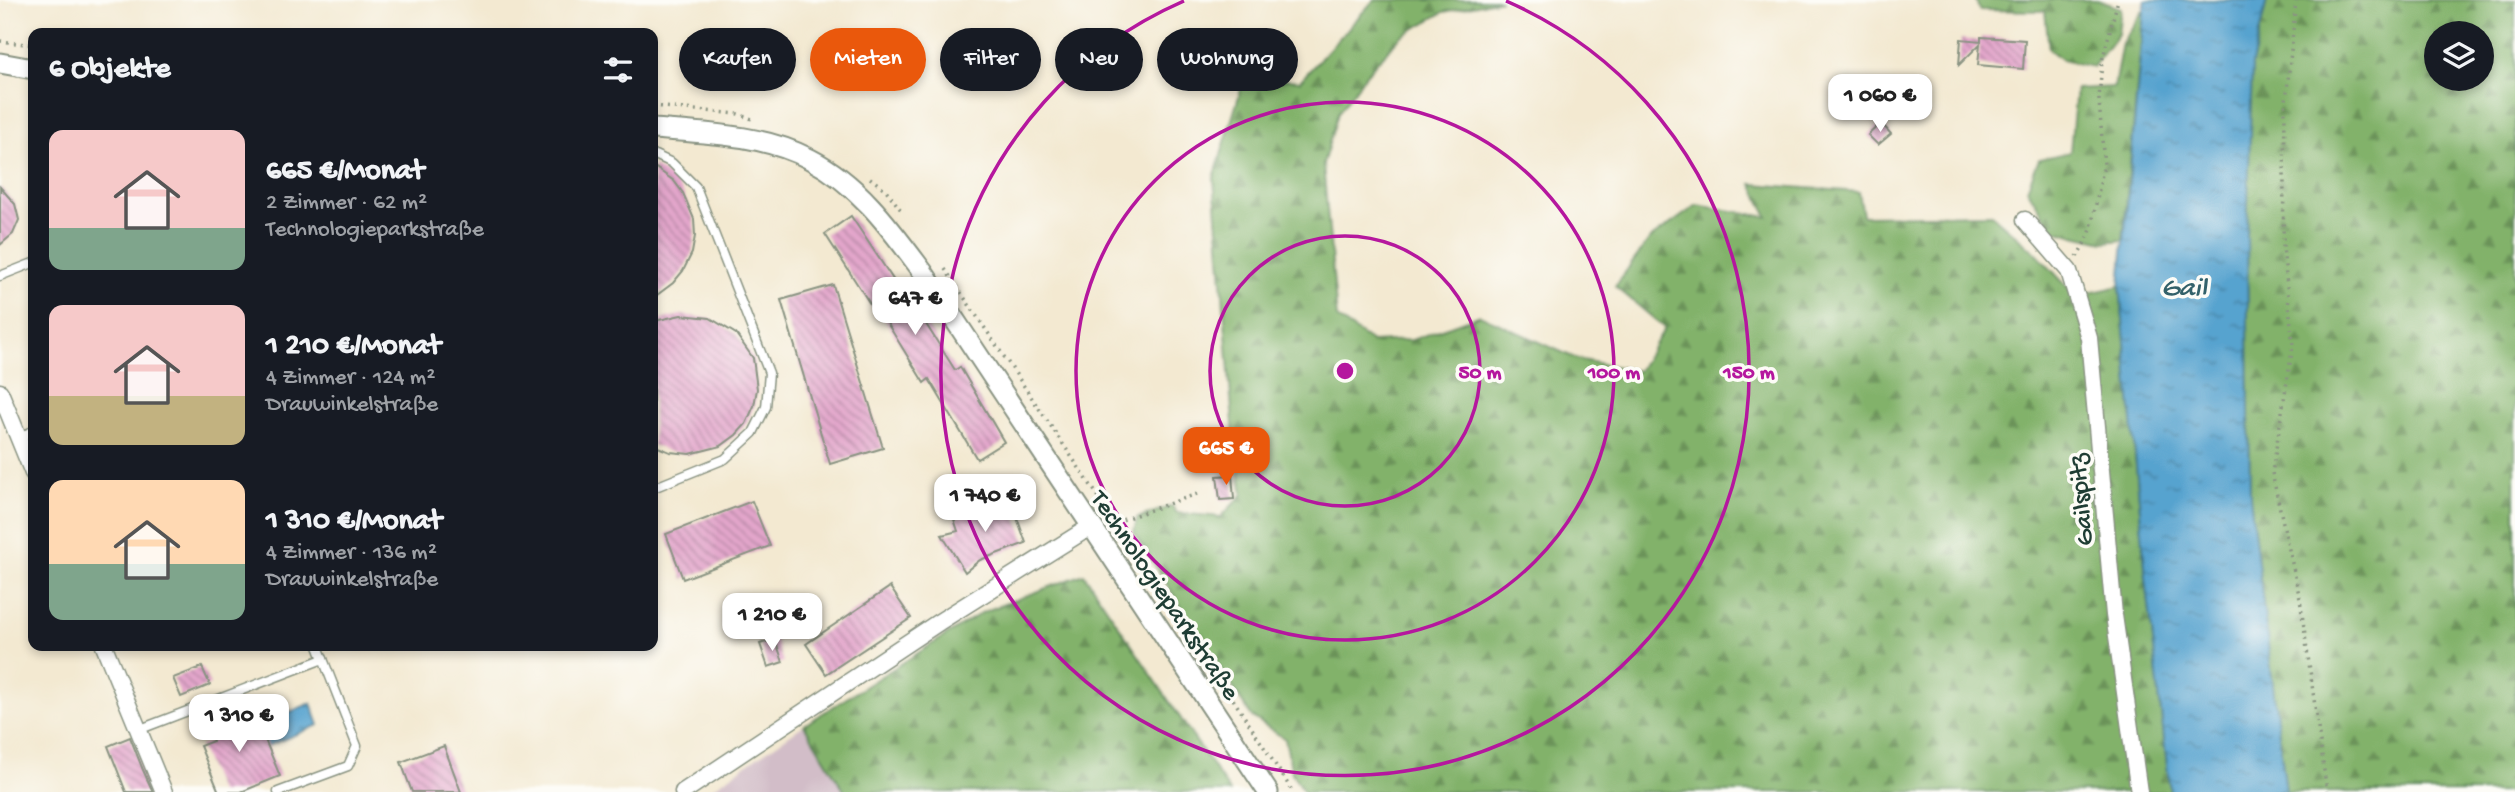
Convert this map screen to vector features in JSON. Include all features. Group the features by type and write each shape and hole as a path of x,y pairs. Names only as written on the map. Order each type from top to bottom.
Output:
{"street":[{"path":"0,63 28,68"},
{"name":"Technologieparkstraße","path":"658,129 724,136 778,146 834,173 861,196 891,229 923,272 1268,792"},
{"name":"Gailspitz","path":"2025,220 2069,271 2089,338 2114,615 2139,792"},
{"path":"0,392 26,434"},
{"path":"683,792 939,622 1090,527"},
{"path":"106,651 163,792"}],"lane":[{"path":"658,156 672,163 696,187 769,373 766,407 753,433 725,459 658,486"},
{"path":"0,276 28,265"},
{"path":"278,792 348,765 357,746 320,651"},
{"path":"138,730 323,659"}],"path":[{"path":"2069,271 2090,233 2104,165 2099,100 2102,61 2118,0"},
{"path":"2297,0 2285,111 2283,247 2293,345 2272,473 2300,599 2327,792"},
{"path":"0,41 28,44"},
{"path":"1090,527 1115,522 1197,494"}],"shaded area":[{"path":"804,725 845,792 707,792"}],"green space":[{"path":"1374,0 1501,0 1444,12 1400,37 1367,73 1338,113 1323,164 1337,318 1372,342 1412,340 1480,315 1577,359 1638,371 1665,328 1615,286 1650,239 1697,205 1768,217 1752,184 1859,192 1863,216 1991,214 2034,251 2076,296 2120,286 2146,578 2170,792 1304,792 1292,773 1285,739 1251,716 1134,533 1137,518 1172,506 1177,513 1221,517 1243,494 1234,438 1214,178 1240,91 1298,91 1300,81"},
{"path":"1976,0 2097,0 2121,8 2118,34 2093,67 2062,60 2049,49 2045,11 1979,10"},
{"path":"2267,0 2515,0 2515,792 2286,792 2250,497 2247,236 2252,64"},
{"path":"2144,9 2123,240 2104,242 2053,230 2027,189 2039,159 2070,152 2076,89 2114,87 2122,43"},
{"path":"1084,574 1230,792 845,792 804,725 983,612"}],"water":[{"name":"Gail","path":"2145,0 2267,0 2252,64 2247,236 2250,497 2286,792 2170,792 2146,578 2120,286"},
{"path":"311,703 319,725 267,746 259,725"}],"building":[{"path":"1981,37 2025,40 2023,69 1978,65 1980,44 1959,65 1961,39 1981,41"},
{"path":"1881,123 1891,134 1878,145 1868,135"},
{"path":"658,170 674,181 683,193 694,219 692,253 673,283 658,294"},
{"path":"0,187 15,204 19,220 13,234 0,245"},
{"path":"851,216 902,293 905,291 955,370 960,367 1004,442 977,459 929,379 924,383 876,305 872,307 825,234"},
{"path":"833,285 883,448 830,464 781,300"},
{"path":"681,315 710,318 736,334 753,358 757,389 754,406 746,424 721,446 690,454 670,452 658,447 659,320"},
{"path":"1232,475 1234,499 1220,500 1217,476"},
{"path":"1010,498 1026,543 980,560 965,572 942,535 958,531 954,519"},
{"path":"752,501 770,546 683,579 666,534"},
{"path":"890,587 911,618 826,674 806,644"},
{"path":"775,639 783,662 768,667 760,644"},
{"path":"202,667 210,685 181,697 173,678"},
{"path":"252,708 280,776 241,792 219,792 200,746 213,741 208,726"},
{"path":"130,737 153,792 126,792 108,746"},
{"path":"444,746 461,792 412,792 401,762"}]}
